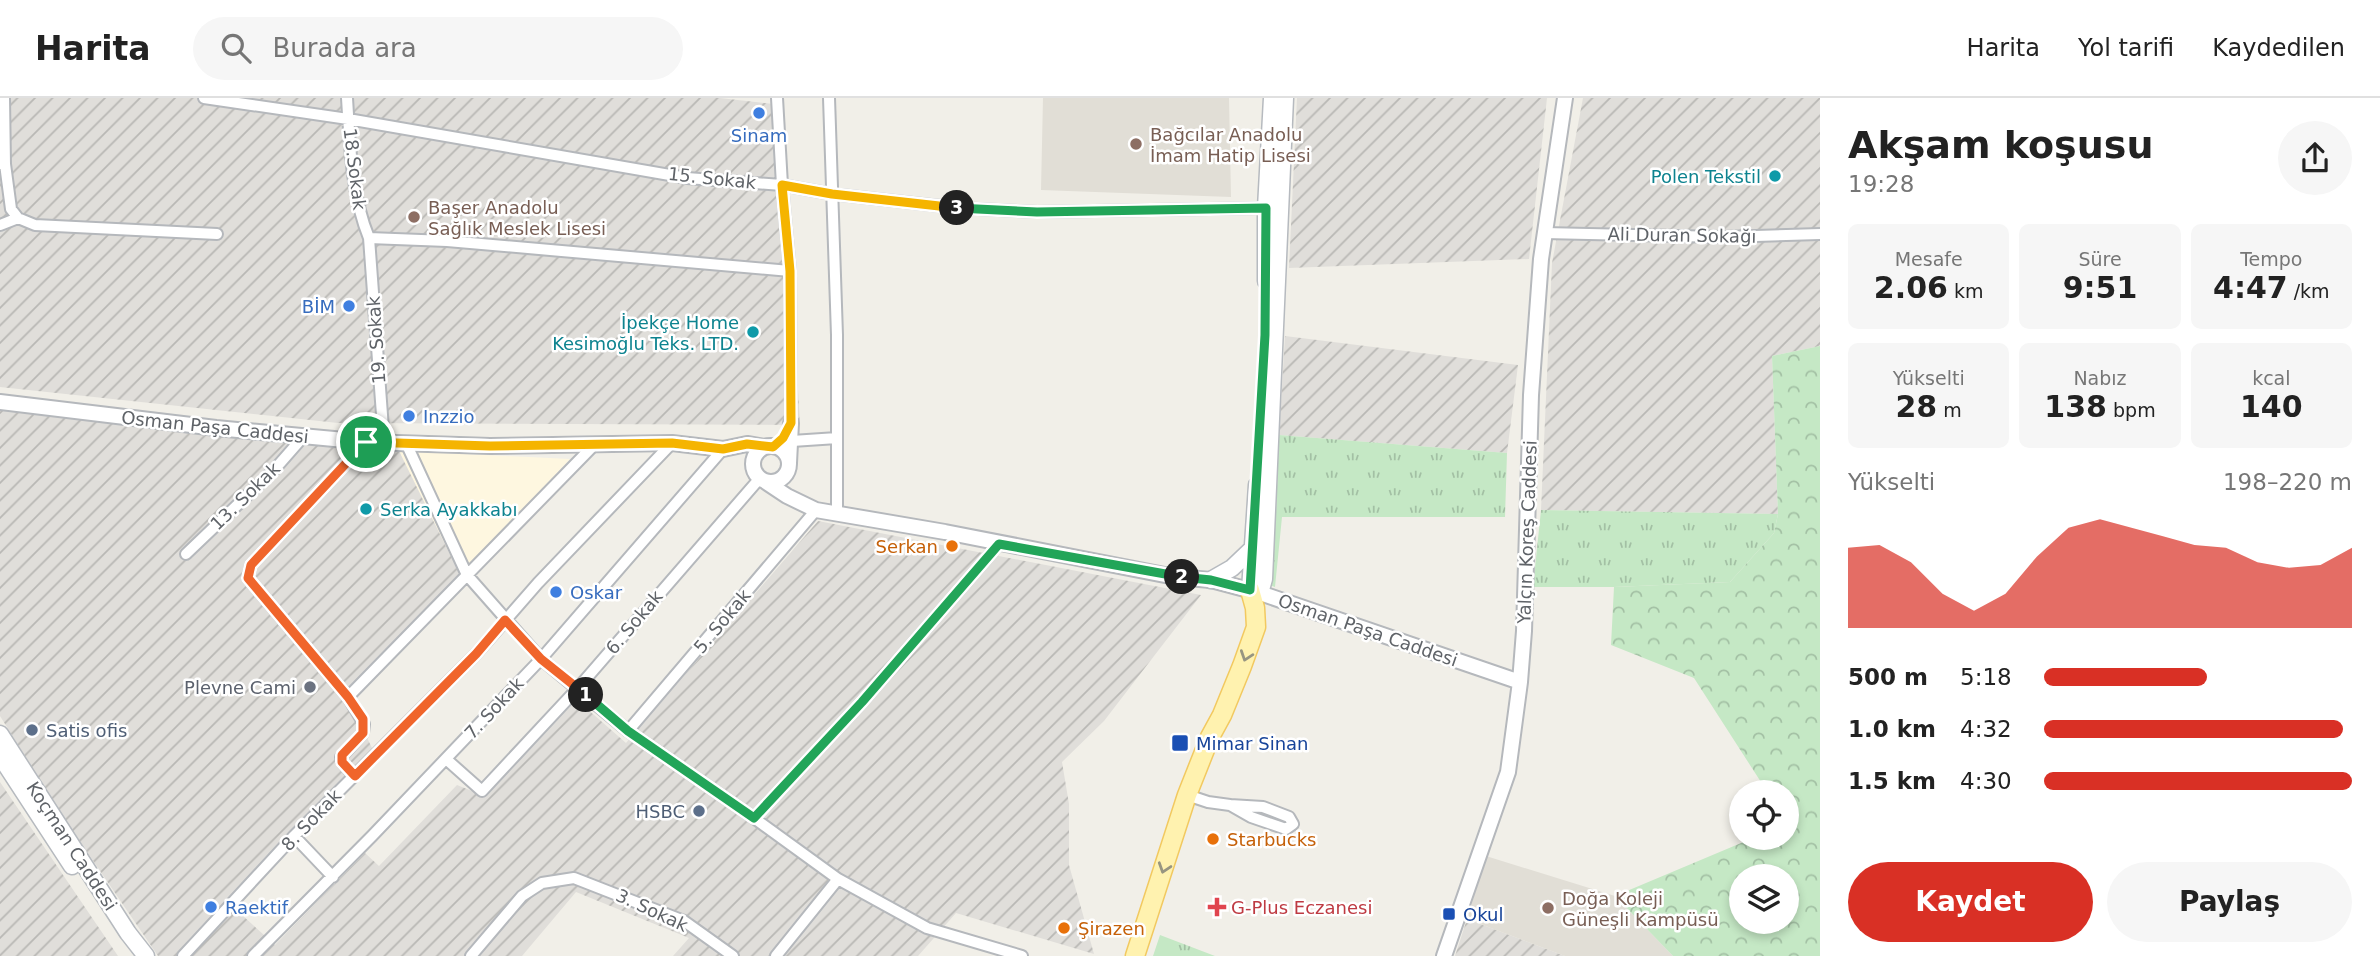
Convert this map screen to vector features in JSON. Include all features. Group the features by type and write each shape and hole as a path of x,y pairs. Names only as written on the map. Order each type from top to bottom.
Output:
{"main road":[{"path":"1135,956 1187,795 1256,627 1253,548 1265,335 1266,208 1272,98"},
{"path":"1255,591 1264,579 1285,98"},
{"path":"1211,580 1232,568 1253,548"},
{"name":"Koçman Caddesi","path":"0,734 128,933 146,956"},
{"name":"Koçman Caddesi","path":"3,763 133,956"}],"street":[{"path":"4,98 3,164 11,209 18,218 35,225 217,234"},
{"name":"15. Sokak","path":"204,98 348,119 687,178 782,185 832,194 958,208 1037,212 1266,208"},
{"name":"18.Sokak","path":"347,98 354,188 361,219 369,238"},
{"path":"777,98 790,271 792,441 788,466 780,480 760,477 755,456 783,438 791,423"},
{"path":"829,98 837,335 837,515"},
{"name":"Yalçın Koreş Caddesi","path":"1444,956 1508,772 1524,631 1531,394 1544,233 1565,98"},
{"path":"0,225 18,218"},
{"name":"Ali Duran Sokağı","path":"1544,233 1723,237 1820,234"},
{"path":"369,238 460,242 790,271"},
{"name":"19. Sokak","path":"369,238 384,442"},
{"name":"Osman Paşa Caddesi","path":"0,402 366,442 490,446 672,443 723,449 747,444 769,447"},
{"name":"13. Sokak","path":"186,554 274,470 303,437"},
{"path":"792,441 837,438"},
{"path":"355,776 342,762 341,757 363,733 364,724 348,697 248,578 251,565 366,442"},
{"path":"406,443 467,575 541,659 628,731 838,879 927,928 1022,956"},
{"name":"8. Sokak","path":"183,956 294,836 476,654 538,583 672,443"},
{"path":"348,697 595,444"},
{"path":"769,447 786,454 792,485 816,510"},
{"name":"Osman Paşa Caddesi","path":"723,449 740,457 760,477 816,510 1175,576 1211,580 1255,591 1520,682"},
{"name":"7. Sokak","path":"253,956 333,877 541,659 723,449"},
{"name":"6. Sokak","path":"446,759 482,791 578,688 760,477"},
{"name":"5. Sokak","path":"628,731 816,510"},
{"path":"754,818 862,702 999,544"},
{"path":"1187,795 1208,802 1262,807 1289,817 1293,824 1286,828 1274,825 1251,817 1230,805"},
{"path":"294,836 333,877"},
{"name":"3. Sokak","path":"471,956 522,897 542,883 574,878 684,921 733,956"},
{"path":"776,956 838,879"},
{"path":"987,945 1001,956"}],"shaded area":[{"path":"0,98 720,98 782,105 800,425 338,423 0,387"},
{"name":"Bağcılar Anadolu İmam Hatip Lisesi","path":"1043,98 1229,98 1231,197 1041,190"},
{"path":"1297,98 1547,98 1529,259 1289,268"},
{"path":"1583,98 1820,98 1820,346 1772,356 1778,514 1541,510 1552,263"},
{"path":"1285,336 1518,365 1507,453 1279,435"},
{"path":"0,406 399,451 460,575 345,693 373,750 231,905 275,945 365,853 379,866 457,785 472,791 577,700 626,743 818,521 1201,595 1104,721 1062,762 1069,804 1069,865 1094,954 956,913 918,956 673,956 689,938 576,892 522,956 158,956 64,818 0,716"},
{"path":"399,451 570,459 460,575"},
{"path":"0,782 118,956 0,956"},
{"name":"Doğa Koleji Güneşli Kampüsü","path":"1486,856 1615,896 1673,956 1565,956 1467,919"},
{"path":"1467,919 1565,956 1455,956"}],"green space":[{"path":"1820,346 1820,956 1673,956 1615,896 1729,848 1799,850 1799,780 1760,780 1694,678 1611,645 1614,587 1730,582 1774,533 1778,514 1772,356"},
{"path":"1279,435 1507,453 1505,517 1282,517 1275,587 1269,585 1276,513"},
{"path":"1541,510 1778,514 1774,533 1730,582 1533,587"},
{"path":"1160,935 1215,956 1153,956"}],"place":[{"name":"Sinam","path":"759,113"},
{"name":"Bağcılar Anadolu İmam Hatip Lisesi","path":"1136,144"},
{"name":"Polen Tekstil","path":"1775,176"},
{"name":"Başer Anadolu Sağlık Meslek Lisesi","path":"414,217"},
{"name":"BİM","path":"349,306"},
{"name":"İpekçe Home Kesimoğlu Teks. LTD.","path":"753,332"},
{"name":"Inzzio","path":"409,416"},
{"name":"Serka Ayakkabı","path":"366,509"},
{"name":"Serkan","path":"952,546"},
{"name":"Oskar","path":"556,592"},
{"name":"Plevne Cami","path":"310,687"},
{"name":"Satis ofis","path":"32,730"},
{"name":"Mimar Sinan","path":"1180,743"},
{"name":"HSBC","path":"699,811"},
{"name":"Starbucks","path":"1213,839"},
{"name":"Raektif","path":"211,907"},
{"name":"G-Plus Eczanesi","path":"1217,907"},
{"name":"Doğa Koleji Güneşli Kampüsü","path":"1548,908"},
{"name":"Okul","path":"1449,914"},
{"name":"Şirazen","path":"1064,928"}],"route":[{"path":"782,185 832,194 958,208 1037,212 1266,208 1265,335 1250,590 1211,580 999,544 862,702 754,818 628,731 541,659 505,620 476,654 355,776 341,759 363,733 363,719 348,697 248,578 251,565 366,442 490,446 672,443 723,449 747,444 773,447 783,438 791,423 790,271 782,185"}]}
